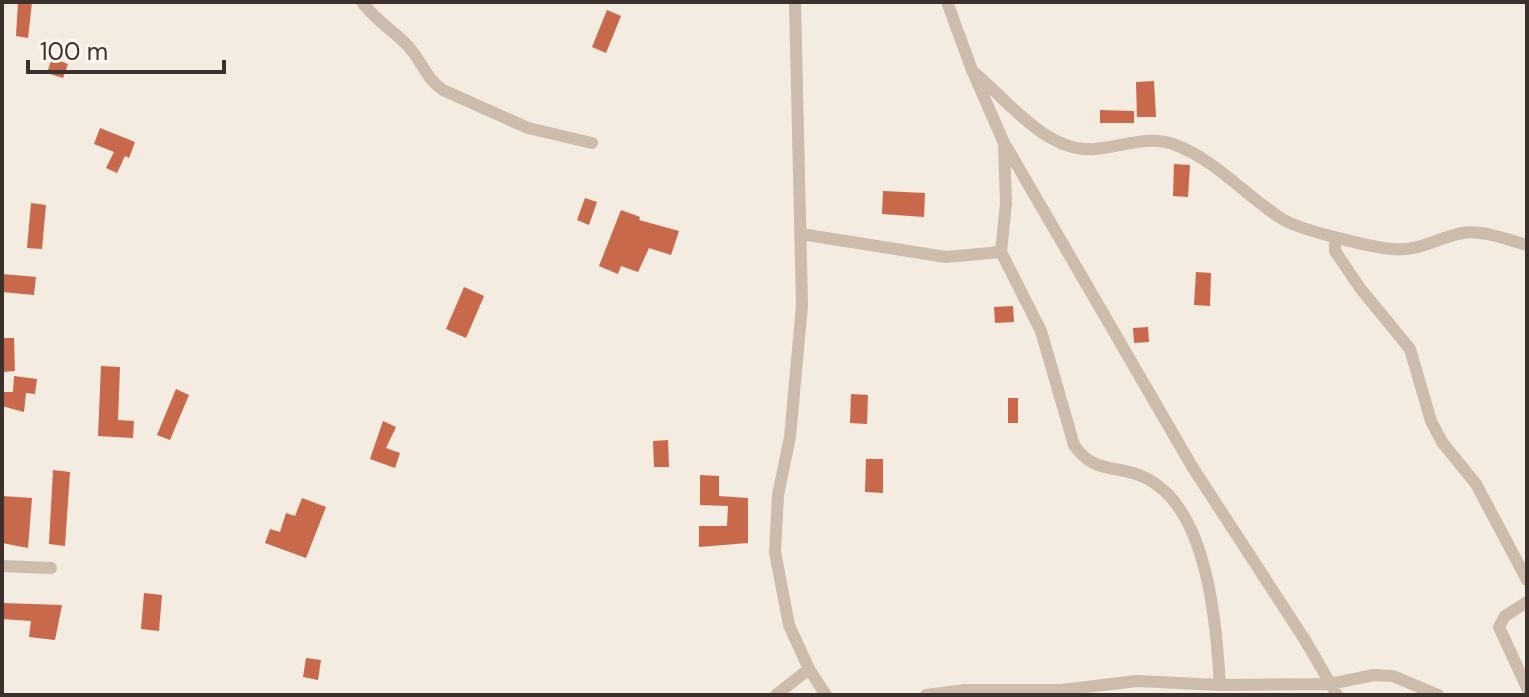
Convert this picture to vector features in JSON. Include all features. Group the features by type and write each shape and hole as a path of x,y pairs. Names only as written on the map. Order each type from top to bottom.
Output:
{"street":[{"path":"362,2 374,18 409,47 431,82 443,90 528,128 592,143"},
{"path":"795,2 802,305 790,437 778,495 775,552 789,625 809,669 826,695"},
{"path":"947,2 1004,143 1193,468 1334,690"},
{"path":"972,70 1040,131 1066,147 1092,149 1152,140 1171,143 1197,155 1286,222 1335,239 1346,237 1393,249 1421,248 1465,232 1527,245"},
{"path":"1004,143 1006,203 1001,252 1041,331 1074,445 1084,460 1096,466 1131,471 1152,481 1171,498 1198,545 1211,597 1220,685"},
{"path":"801,234 946,257 1001,252"},
{"path":"1335,239 1335,251 1352,276 1410,349 1431,421 1442,442 1470,475 1527,580"},
{"path":"2,566 51,568"},
{"path":"1527,602 1505,616 1499,627 1527,688"},
{"path":"776,695 809,669"},
{"path":"926,695 966,690 1061,690 1137,681 1334,690 1374,675 1393,676 1438,695"}],"building":[{"path":"18,2 32,2 28,38 16,36"},
{"path":"607,10 621,16 606,53 592,47"},
{"path":"52,58 68,64 63,78 47,73"},
{"path":"1154,81 1156,117 1137,117 1136,82"},
{"path":"1100,110 1134,111 1134,123 1100,123"},
{"path":"100,128 135,142 129,158 125,156 117,173 106,168 114,152 94,144"},
{"path":"1174,164 1190,165 1188,197 1173,196"},
{"path":"883,191 925,193 924,217 882,214"},
{"path":"585,198 597,202 589,225 577,220"},
{"path":"31,203 46,205 42,249 27,248"},
{"path":"621,210 640,217 639,220 679,231 671,255 649,248 638,272 621,266 618,274 599,266"},
{"path":"1196,272 1211,273 1210,306 1194,305"},
{"path":"2,274 36,277 34,295 2,292"},
{"path":"464,287 484,296 466,338 446,329"},
{"path":"1013,306 1014,322 995,323 994,307"},
{"path":"1148,327 1149,342 1134,343 1133,328"},
{"path":"2,338 14,338 15,371 2,372"},
{"path":"101,366 120,367 118,420 134,421 133,438 98,436"},
{"path":"14,376 37,379 35,394 26,393 24,412 2,406 2,392 13,392"},
{"path":"176,389 189,395 170,440 157,435"},
{"path":"851,394 868,395 867,424 850,423"},
{"path":"1008,398 1018,398 1018,423 1008,423"},
{"path":"383,421 396,427 386,448 400,453 395,468 370,459"},
{"path":"668,440 669,467 654,467 653,441"},
{"path":"866,459 883,459 883,493 865,492"},
{"path":"53,470 70,472 65,546 49,544"},
{"path":"700,475 719,476 719,496 748,498 748,543 699,547 699,526 727,526 728,506 700,505"},
{"path":"2,496 32,498 28,548 2,543"},
{"path":"302,498 326,507 306,558 265,543 270,529 280,532 286,513 295,516"},
{"path":"144,593 162,595 159,631 141,629"},
{"path":"2,603 62,605 55,640 29,637 31,621 2,619"},
{"path":"306,658 321,660 318,680 303,677"}]}
